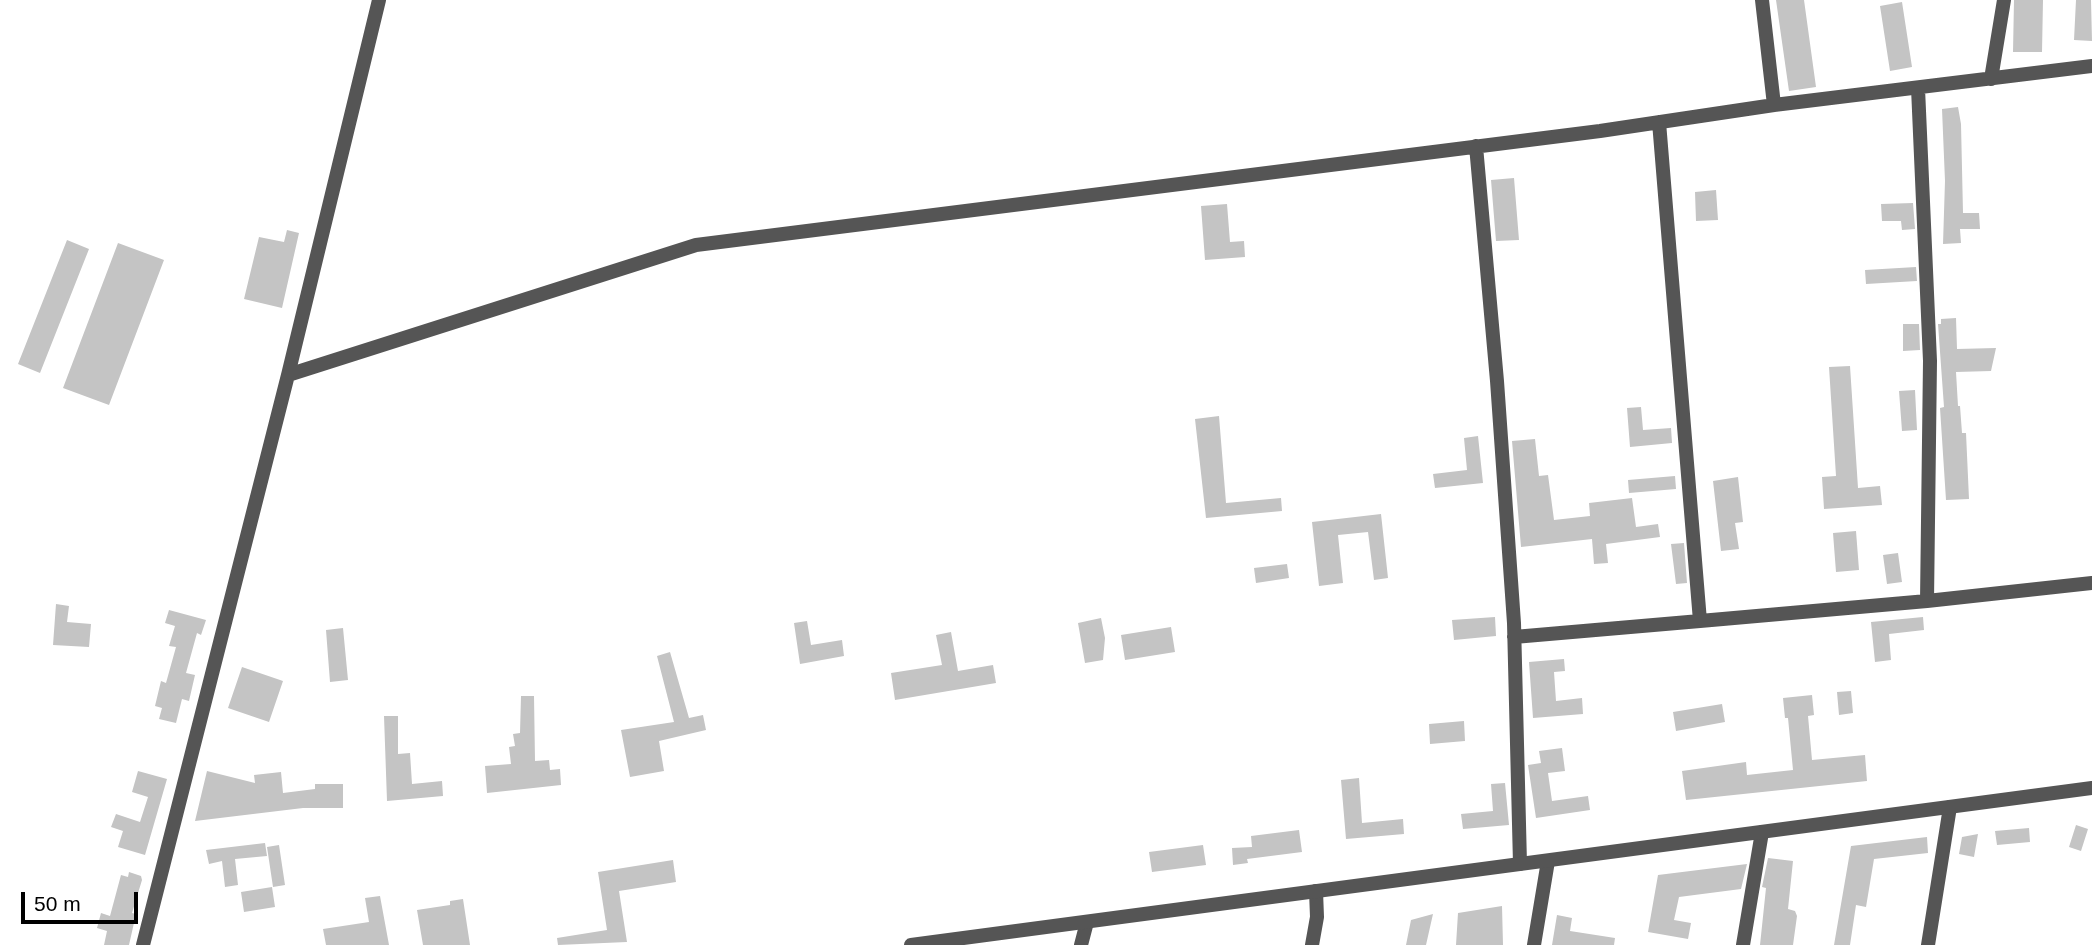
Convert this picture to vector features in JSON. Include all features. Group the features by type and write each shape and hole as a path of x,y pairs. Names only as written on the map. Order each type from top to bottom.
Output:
{"street":[{"path":"143,945 288,375 379,0"},
{"path":"1762,0 1774,105"},
{"path":"1991,79 2004,0"},
{"path":"288,375 696,245 2092,66"},
{"path":"1917,88 1930,361 1927,601"},
{"path":"1659,122 1700,621"},
{"path":"1476,146 1497,382 1514,637 1520,864"},
{"path":"1514,637 1927,601 2092,583"},
{"path":"911,945 2092,788"},
{"path":"1928,945 1950,807"},
{"path":"1743,945 1762,832"},
{"path":"1534,945 1548,861"},
{"path":"1312,945 1317,917 1316,891"},
{"path":"1081,945 1087,922"}],"building":[{"path":"1776,0 1804,0 1816,87 1789,91"},
{"path":"2014,0 2043,0 2042,52 2013,52"},
{"path":"2076,0 2091,0 2092,41 2074,40"},
{"path":"1902,2 1912,67 1890,71 1880,6"},
{"path":"1958,107 1961,124 1963,213 1979,213 1980,229 1960,229 1961,243 1943,244 1945,181 1942,109"},
{"path":"1514,178 1519,240 1496,241 1491,180"},
{"path":"1716,190 1718,220 1696,221 1695,192"},
{"path":"1913,203 1915,229 1902,230 1901,221 1882,221 1881,204"},
{"path":"1227,204 1230,242 1244,241 1245,257 1205,260 1201,206"},
{"path":"287,230 299,233 282,308 244,299 259,237 284,242"},
{"path":"67,240 89,249 40,373 18,364"},
{"path":"118,243 164,260 109,405 63,388"},
{"path":"1916,267 1917,281 1866,284 1865,270"},
{"path":"1956,318 1957,349 1996,348 1991,371 1956,372 1962,433 1966,433 1969,499 1946,500 1940,408 1944,407 1938,324 1941,324 1941,319"},
{"path":"1903,324 1919,324 1920,350 1903,351"},
{"path":"1850,366 1858,488 1880,486 1882,505 1824,509 1822,477 1836,476 1829,367"},
{"path":"1915,390 1917,430 1902,431 1899,391"},
{"path":"1641,407 1643,430 1671,428 1672,443 1630,447 1627,408"},
{"path":"1219,416 1226,503 1281,498 1282,511 1206,518 1195,419"},
{"path":"1478,436 1483,483 1435,488 1433,474 1467,470 1464,438"},
{"path":"1535,439 1539,476 1548,475 1554,520 1590,516 1589,503 1632,498 1636,527 1658,524 1660,537 1606,544 1608,563 1594,564 1592,539 1521,547 1512,441"},
{"path":"1675,476 1676,489 1629,493 1628,480"},
{"path":"1738,477 1743,522 1735,523 1739,549 1721,551 1713,481"},
{"path":"1381,514 1388,578 1374,580 1368,532 1338,535 1343,583 1319,586 1312,522"},
{"path":"1856,531 1859,570 1836,572 1833,533"},
{"path":"1684,543 1687,583 1676,584 1671,544"},
{"path":"1898,553 1902,582 1887,584 1883,555"},
{"path":"1287,564 1289,578 1256,583 1254,568"},
{"path":"56,604 69,606 67,622 91,624 89,647 53,645"},
{"path":"169,610 206,620 201,635 197,633 186,673 195,675 189,701 182,699 176,723 159,719 162,708 155,706 161,681 166,683 176,647 169,646 175,626 165,623"},
{"path":"1495,617 1496,636 1454,640 1452,620"},
{"path":"1923,617 1924,630 1889,634 1891,660 1875,662 1871,622"},
{"path":"1101,618 1105,638 1103,660 1085,663 1078,623"},
{"path":"807,621 811,645 842,640 844,656 800,664 794,623"},
{"path":"1171,627 1175,652 1125,660 1121,635"},
{"path":"343,628 348,680 330,682 326,630"},
{"path":"951,632 958,671 993,665 996,683 895,700 891,673 942,665 936,635"},
{"path":"670,652 689,718 703,715 706,730 659,741 664,771 630,777 621,730 674,722 657,656"},
{"path":"1564,659 1565,671 1554,672 1556,701 1582,698 1583,714 1533,718 1529,662"},
{"path":"242,667 283,681 269,722 228,708"},
{"path":"1851,691 1853,713 1839,715 1837,692"},
{"path":"1812,695 1814,715 1808,716 1812,760 1865,755 1867,781 1686,800 1682,771 1746,762 1747,775 1793,770 1788,718 1785,718 1783,698"},
{"path":"521,696 534,696 535,761 549,760 550,770 560,769 561,785 487,793 485,766 511,764 509,747 515,746 513,734 520,733"},
{"path":"1722,704 1725,722 1676,731 1673,712"},
{"path":"384,716 398,716 398,754 410,753 412,784 442,781 443,796 387,801"},
{"path":"1464,721 1465,741 1430,744 1429,724"},
{"path":"1562,748 1565,771 1548,773 1552,801 1588,796 1590,810 1536,818 1528,765 1541,763 1539,751"},
{"path":"138,771 167,779 145,855 118,847 123,831 111,827 116,814 140,822 148,797 132,792"},
{"path":"207,771 255,783 254,775 281,772 283,793 315,789 315,784 343,784 343,808 303,808 195,821"},
{"path":"1359,778 1362,823 1403,819 1404,834 1346,839 1341,780"},
{"path":"1505,783 1509,825 1463,829 1461,814 1493,811 1491,784"},
{"path":"2076,825 2088,829 2081,851 2069,847"},
{"path":"2029,828 2030,842 1997,845 1995,831"},
{"path":"1299,830 1302,852 1247,859 1248,863 1233,865 1232,848 1252,847 1251,836"},
{"path":"1978,834 1974,857 1959,854 1962,837"},
{"path":"1927,837 1928,853 1874,859 1866,907 1856,905 1850,945 1834,945 1851,846"},
{"path":"265,843 267,856 235,859 238,885 225,887 222,861 209,864 206,850"},
{"path":"279,845 285,885 273,887 267,847"},
{"path":"1203,845 1206,865 1152,872 1149,852"},
{"path":"1768,858 1793,861 1788,909 1795,911 1797,916 1793,945 1760,945 1766,888 1762,887"},
{"path":"673,860 676,882 619,891 627,942 558,945 557,938 607,930 598,872"},
{"path":"1747,864 1741,889 1679,897 1674,920 1691,923 1688,939 1648,932 1658,875"},
{"path":"129,872 141,876 142,880 132,913 136,914 129,945 104,945 107,931 97,928 101,913 110,916 121,875 128,877"},
{"path":"272,887 275,907 244,912 241,892"},
{"path":"380,896 389,945 326,945 323,929 369,922 365,898"},
{"path":"463,899 470,945 423,945 417,910 450,905 450,901"},
{"path":"1502,906 1503,945 1456,945 1458,913"},
{"path":"1433,914 1426,945 1406,945 1411,920"},
{"path":"1557,915 1572,918 1570,931 1615,938 1614,945 1552,945"}]}
